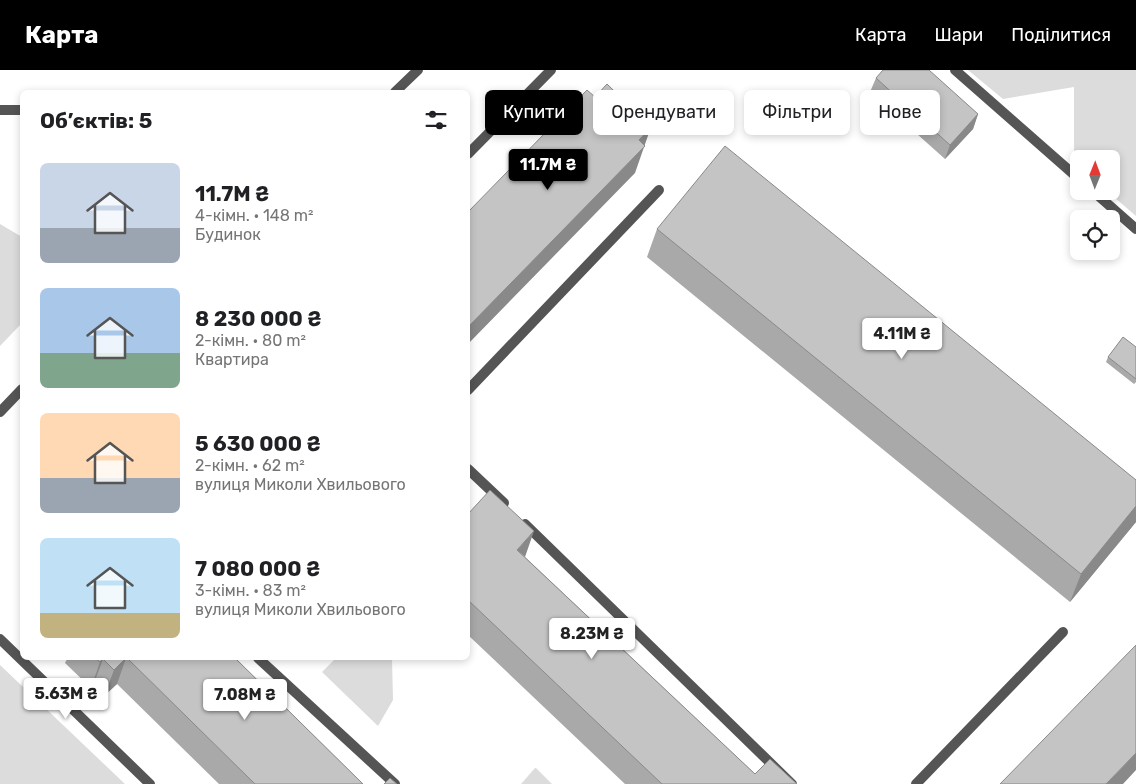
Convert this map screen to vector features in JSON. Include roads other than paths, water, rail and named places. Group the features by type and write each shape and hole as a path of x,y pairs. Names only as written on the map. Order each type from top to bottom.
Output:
{"street":[{"path":"397,90 418,70"},
{"path":"470,152 551,70"},
{"path":"955,70 1070,171"},
{"path":"0,110 20,110"},
{"path":"470,388 659,190"},
{"path":"1103,200 1136,229"},
{"path":"0,412 20,391"},
{"path":"470,471 792,784"},
{"path":"916,784 1063,632"},
{"path":"0,639 20,658"},
{"path":"22,660 150,784"},
{"path":"260,660 395,784"}]}
